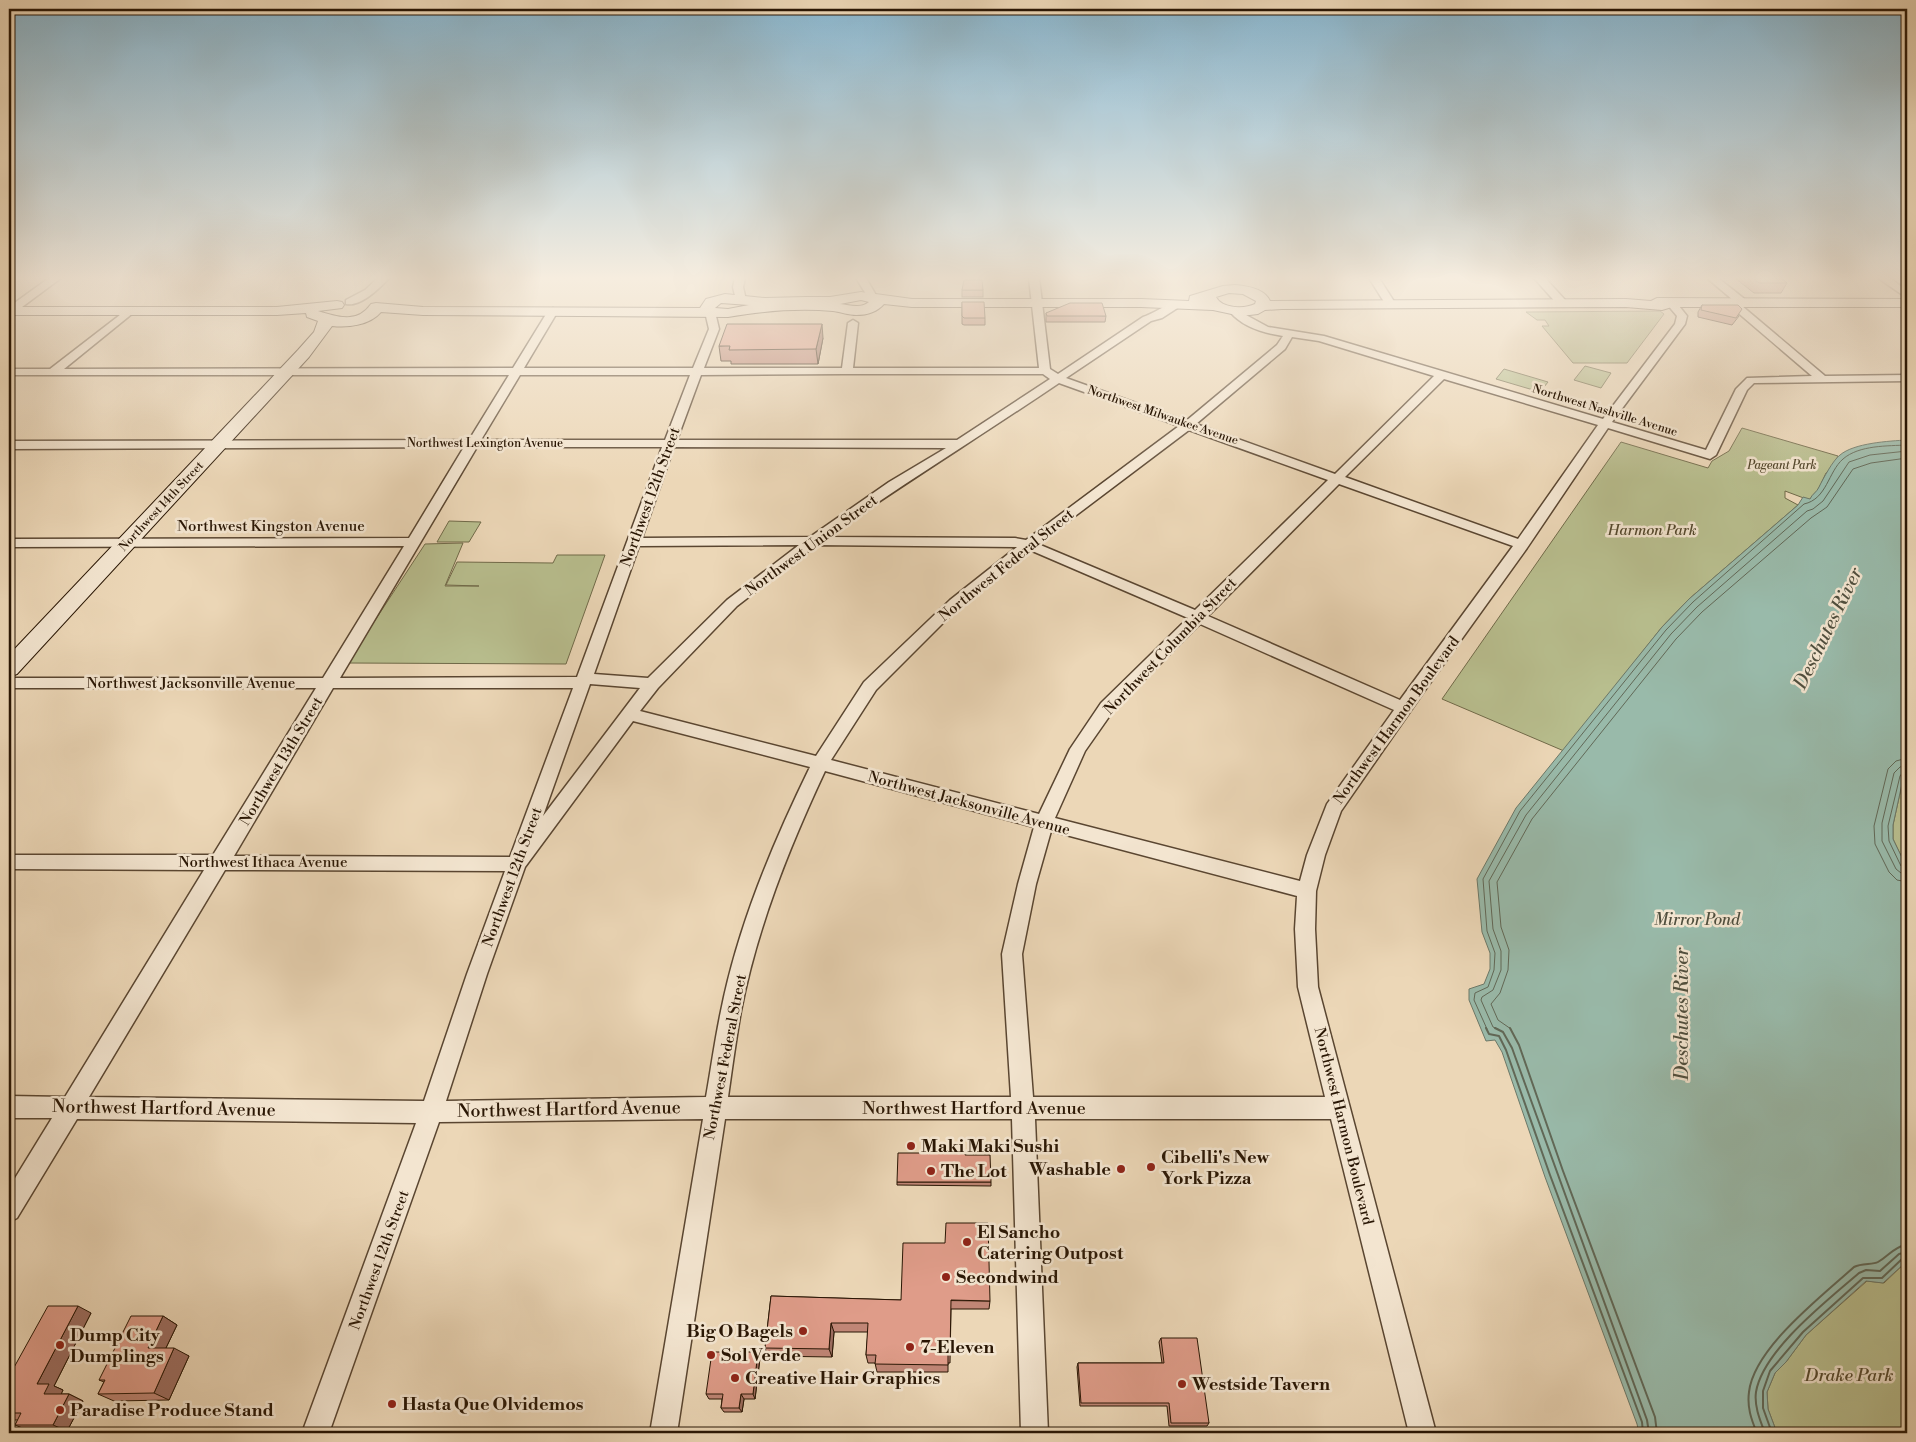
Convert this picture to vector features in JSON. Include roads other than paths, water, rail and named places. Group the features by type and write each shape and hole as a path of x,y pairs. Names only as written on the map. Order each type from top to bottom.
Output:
{"main road":[{"name":"Northwest 14th Street","path":"9,669 311,345"}],"street":[{"path":"53,372 86,345"},
{"name":"Northwest 13th Street","path":"9,1210 533,345"},
{"name":"Northwest 12th Street","path":"316,1433 432,1110 477,974 633,542 707,345"},
{"path":"847,372 850,345"},
{"path":"9,372 1045,371 1042,345"},
{"name":"Northwest Union Street","path":"517,864 652,684 732,603 813,541 893,485 960,444 1108,345"},
{"name":"Northwest Federal Street","path":"664,1433 731,1010 752,930 786,835 820,764 870,686 956,602 1028,544 1189,424 1282,345"},
{"name":"Northwest Nashville Avenue","path":"1344,345 1710,455"},
{"name":"Northwest Harmon Boulevard","path":"1423,1433 1308,987 1305,929 1307,891 1316,855 1333,809 1403,708 1522,545 1610,417 1664,345"},
{"path":"1785,345 1822,379"},
{"name":"Northwest Milwaukee Avenue","path":"1045,371 1059,379 1189,424 1522,545"},
{"name":"Northwest Columbia Street","path":"1035,1433 1023,1108 1012,954 1044,823 1078,749 1108,707 1196,617 1441,375"},
{"path":"1710,455 1746,384 1751,380 1907,378"},
{"name":"Northwest Lexington Avenue","path":"9,445 219,443 960,444"},
{"path":"633,542 936,541 1015,542 1028,544 1113,579 1403,708"},
{"name":"Northwest Kingston Avenue","path":"9,543 414,542"},
{"name":"Northwest Jacksonville Avenue","path":"9,683 328,684 583,681 652,684"},
{"name":"Northwest Jacksonville Avenue","path":"630,714 1307,891"},
{"name":"Northwest Ithaca Avenue","path":"9,862 517,864"},
{"name":"Northwest Hartford Avenue","path":"9,1107 72,1106 406,1112 432,1110 715,1108 1339,1108"}],"water":[{"name":"Mirror Pond","path":"1907,440 1907,761 1893,825 1893,839 1907,868 1907,1261 1883,1283 1866,1281 1806,1335 1786,1362 1775,1373 1767,1392 1768,1409 1777,1433 1639,1433 1545,1177 1502,1052 1495,1040 1486,1041 1469,1000 1469,989 1484,984 1490,969 1490,953 1482,932 1477,879 1516,808 1662,627 1689,599 1798,505 1803,497 1810,499 1837,457 1846,451 1863,445"}],"place":[{"name":"Maki Maki Sushi","path":"911,1146"},
{"name":"Cibelli's New York Pizza","path":"1151,1167"},
{"name":"Washable","path":"1121,1169"},
{"name":"The Lot","path":"931,1171"},
{"name":"El Sancho Catering Outpost","path":"967,1242"},
{"name":"Secondwind","path":"946,1277"},
{"name":"Big O Bagels","path":"803,1331"},
{"name":"Dump City Dumplings","path":"60,1345"},
{"name":"7-Eleven","path":"910,1347"},
{"name":"Sol Verde","path":"711,1355"},
{"name":"Creative Hair Graphics","path":"735,1378"},
{"name":"Westside Tavern","path":"1182,1384"},
{"name":"Hasta Que Olvidemos","path":"392,1404"},
{"name":"Paradise Produce Stand","path":"60,1410"}],"park label":[{"name":"Pageant Park","path":"1782,465"},
{"name":"Harmon Park","path":"1652,530"},
{"name":"Drake Park","path":"1849,1375"}],"water label":[{"name":"Deschutes River","path":"1827,628"},
{"name":"Deschutes River","path":"1681,1014"}]}
